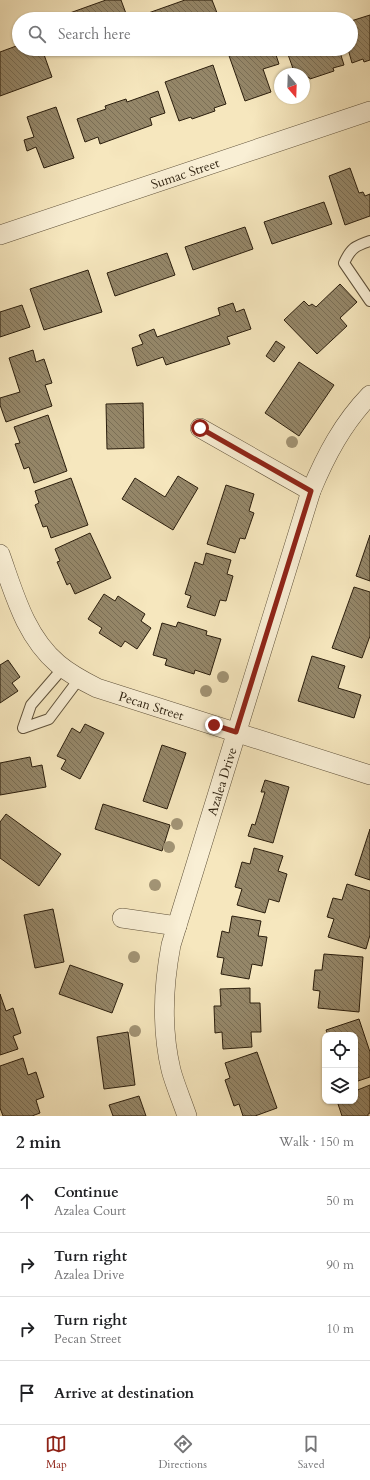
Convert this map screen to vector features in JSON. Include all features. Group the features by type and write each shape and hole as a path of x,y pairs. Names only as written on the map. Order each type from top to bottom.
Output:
{"street":[{"name":"Sumac Street","path":"0,235 370,111"},
{"name":"Azalea Drive","path":"187,1116 170,1064 166,1045 163,1006 166,971 171,945 311,491 324,460 341,429 370,395"},
{"path":"200,428 311,491"},
{"name":"Pecan Street","path":"0,554 20,608 28,626 38,642 57,664 79,679 97,688 370,775"},
{"path":"122,918 177,926"}],"lane":[{"path":"370,241 356,245 349,253 344,263 370,302"},
{"path":"63,668 31,705 23,728 49,719 79,679"}],"building":[{"path":"106,0 121,0 125,12 73,12"},
{"path":"185,0 212,0 217,12 151,12"},
{"path":"370,15 370,60 364,62 363,59 352,63 350,56 358,56 358,19"},
{"path":"12,48 12,56 44,56 52,77 0,96 0,52"},
{"path":"229,56 276,56 279,64 263,69 271,92 245,101"},
{"path":"289,56 341,56 344,65 333,68 334,71 310,79 310,68 293,68"},
{"path":"213,65 226,104 214,108 215,111 192,119 191,117 179,121 165,82"},
{"path":"158,91 165,113 150,118 152,125 100,144 98,137 85,142 77,119 106,109 105,106 126,99 127,102"},
{"path":"56,107 74,158 44,168 36,147 27,151 24,140 34,137 27,117"},
{"path":"350,168 359,193 363,192 365,196 370,194 370,216 345,225 329,176"},
{"path":"324,202 332,224 272,244 264,222"},
{"path":"245,227 253,249 193,270 185,247"},
{"path":"167,253 175,275 115,296 107,273"},
{"path":"88,270 102,312 44,330 30,289"},
{"path":"340,284 357,302 340,318 347,326 317,354 284,320 304,301 309,306 312,304 316,307"},
{"path":"233,303 236,312 244,309 251,329 227,337 230,344 166,365 163,357 137,366 132,348 143,344 139,335 154,329 157,337 220,315 218,308"},
{"path":"22,305 30,327 0,337 0,312"},
{"path":"276,341 285,347 274,362 266,356"},
{"path":"33,350 36,362 44,359 52,383 45,385 52,406 6,422 0,405 0,398 20,392 9,358"},
{"path":"299,362 334,385 299,436 265,413"},
{"path":"143,403 144,448 107,449 106,404"},
{"path":"48,415 67,471 34,483 29,467 24,469 15,444 20,443 14,427"},
{"path":"178,476 198,488 173,530 122,499 135,478 165,497"},
{"path":"71,478 88,525 51,538 47,526 43,527 35,505 39,503 35,491"},
{"path":"226,485 254,494 249,511 254,513 245,539 240,538 235,553 207,544"},
{"path":"90,533 111,578 75,594 70,583 67,585 57,562 60,561 55,549"},
{"path":"370,535 370,581 356,576"},
{"path":"206,553 231,560 227,574 233,576 226,601 220,600 215,616 187,607 191,596 185,594 195,562 203,565"},
{"path":"354,587 370,592 370,636 362,658 332,648"},
{"path":"104,594 115,601 118,596 145,614 141,621 151,628 137,649 125,641 121,647 99,633 102,628 88,619"},
{"path":"178,622 207,631 206,635 221,639 210,675 195,670 194,674 165,665 167,659 153,655 162,623 176,627"},
{"path":"312,656 345,666 338,688 361,695 354,718 298,701"},
{"path":"8,660 20,677 12,683 18,691 0,703 0,665"},
{"path":"85,724 104,733 80,779 61,769 66,760 57,756 72,728 80,733"},
{"path":"162,745 186,753 167,809 143,801"},
{"path":"30,757 32,767 42,765 46,787 0,795 0,763"},
{"path":"265,780 289,787 273,843 248,836 252,824 255,825 265,792 261,792"},
{"path":"103,804 170,825 162,851 95,829"},
{"path":"6,814 61,854 39,886 0,858 0,822"},
{"path":"370,829 370,880 355,875"},
{"path":"254,848 283,856 278,871 287,874 279,902 269,899 265,913 237,905 242,889 235,887 242,862 250,864"},
{"path":"347,884 370,891 370,935 366,949 328,937 334,919 327,917 333,898 342,900"},
{"path":"53,909 64,962 35,968 24,915"},
{"path":"232,916 261,921 258,936 267,937 262,966 252,964 249,979 221,974 224,958 217,957 222,931 229,933"},
{"path":"324,954 363,957 359,1012 318,1008 320,991 313,990 315,970 322,970"},
{"path":"70,965 123,984 112,1013 59,994"},
{"path":"250,988 250,1003 260,1003 261,1032 251,1032 252,1047 223,1049 222,1032 215,1033 214,1006 221,1006 220,989"},
{"path":"0,994 6,1011 13,1008 21,1033 13,1036 18,1049 0,1055"},
{"path":"359,1019 370,1052 370,1077 358,1081 358,1032 327,1032 326,1030"},
{"path":"128,1032 135,1085 104,1089 97,1037"},
{"path":"257,1052 277,1108 255,1116 243,1116 239,1104 234,1106 225,1080 230,1078 225,1063"},
{"path":"23,1058 28,1075 36,1072 44,1097 36,1100 40,1113 32,1116 3,1116 0,1108 0,1066"},
{"path":"370,1085 370,1113 368,1116 342,1116 338,1104 358,1104 358,1090"},
{"path":"139,1096 146,1116 113,1116 109,1105"}],"route":[{"path":"200,428 311,491 236,732 214,725"}]}
